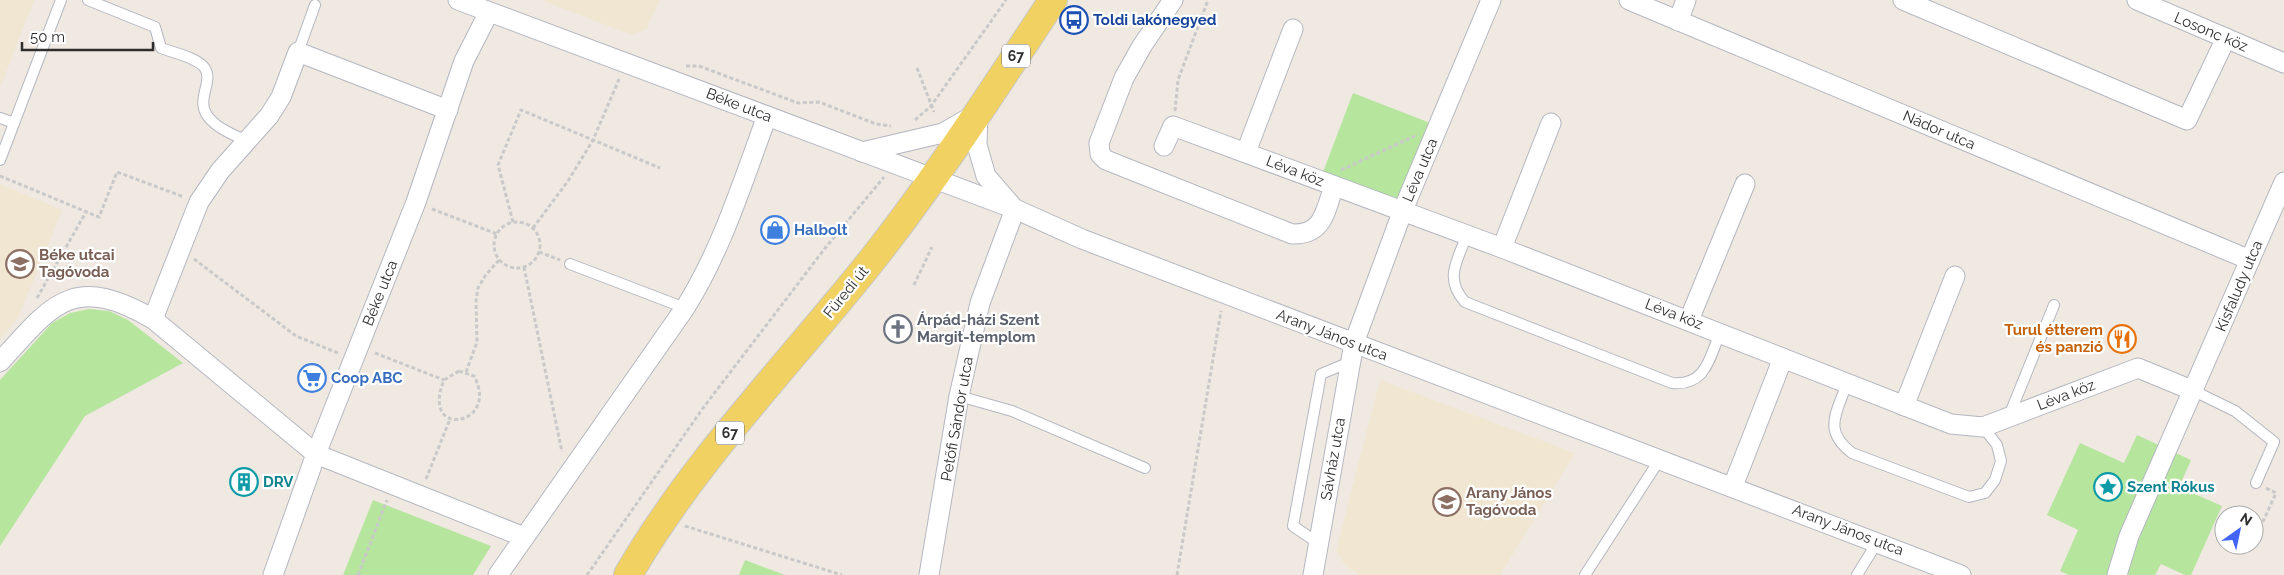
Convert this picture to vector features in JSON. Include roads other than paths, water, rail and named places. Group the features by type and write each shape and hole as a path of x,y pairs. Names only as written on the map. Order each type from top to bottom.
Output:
{"main road":[{"name":"Füredi út","path":"628,575 665,518 706,462 876,254 933,178 1053,0"}],"street":[{"name":"Béke utca","path":"458,0 933,178"},
{"path":"1173,0 1142,46 1124,78 1099,143 1100,154 1106,160 1292,234 1305,234 1315,230 1322,221 1327,183"},
{"name":"Léva utca","path":"1354,343 1403,210 1491,0"},
{"name":"Nádor utca","path":"1629,0 2250,260"},
{"path":"1678,20 1686,0"},
{"name":"Losonc köz","path":"2137,0 2284,64"},
{"path":"1908,1 2187,120 2226,38"},
{"name":"Béke utca","path":"274,575 316,454 416,202 464,61 489,12"},
{"path":"1246,152 1293,29"},
{"path":"153,319 179,248 199,202 220,171 269,116 280,97 298,52 448,110"},
{"path":"862,152 942,133 978,113"},
{"path":"978,113 977,145 986,176 1015,209"},
{"path":"498,575 704,279 767,116"},
{"path":"1502,248 1551,123"},
{"name":"Léva köz","path":"1164,146 1173,126 1403,210 1952,424 1983,427 2138,368 2194,391"},
{"name":"Arany János utca","path":"933,178 1015,209 1082,239 1733,486 1961,575"},
{"name":"Kisfaludy utca","path":"2129,536 2284,182"},
{"path":"1689,320 1745,184"},
{"name":"Petőfi Sándor utca","path":"930,575 959,396 980,303 1015,209"},
{"path":"1904,406 1955,276"},
{"path":"0,362 32,326 55,306 68,300 88,296 131,307 153,319 316,454 421,494 524,537"},
{"name":"Sávház utca","path":"1316,573 1318,543 1354,343"},
{"path":"1733,486 1782,358"},
{"path":"2103,575 2129,536"},
{"path":"2117,575 2129,536"}],"lane":[{"path":"0,160 61,0"},
{"path":"88,0 155,27 161,48 198,62 206,69 208,77 202,100 204,112 212,122 246,140"},
{"path":"298,52 315,4"},
{"path":"0,118 14,123"},
{"path":"1467,235 1454,267 1452,280 1456,292 1465,302 1672,383 1686,384 1697,379 1704,371 1720,333"},
{"path":"570,264 685,308"},
{"path":"2009,416 2054,305"},
{"path":"1318,543 1294,526 1321,374 1350,362"},
{"path":"1847,384 1833,423 1834,434 1841,445 1852,453 1969,497 1985,493 1995,480 2001,461 1997,445 1983,427"},
{"path":"2194,391 2235,411 2274,442 2256,483"},
{"path":"959,396 1012,411 1145,468"},
{"path":"1586,575 1660,459"},
{"path":"1857,575 1878,542"}],"place":[{"name":"Toldi lakónegyed","path":"1074,20"},
{"name":"Halbolt","path":"775,230"},
{"name":"Béke utcai Tagóvoda","path":"20,264"},
{"name":"Árpád-házi Szent Margit-templom","path":"898,329"},
{"name":"Turul étterem és panzió","path":"2122,339"},
{"name":"Coop ABC","path":"312,378"},
{"name":"DRV","path":"244,482"},
{"name":"Szent Rókus","path":"2108,487"},
{"name":"Arany János Tagóvoda","path":"1447,502"}]}
